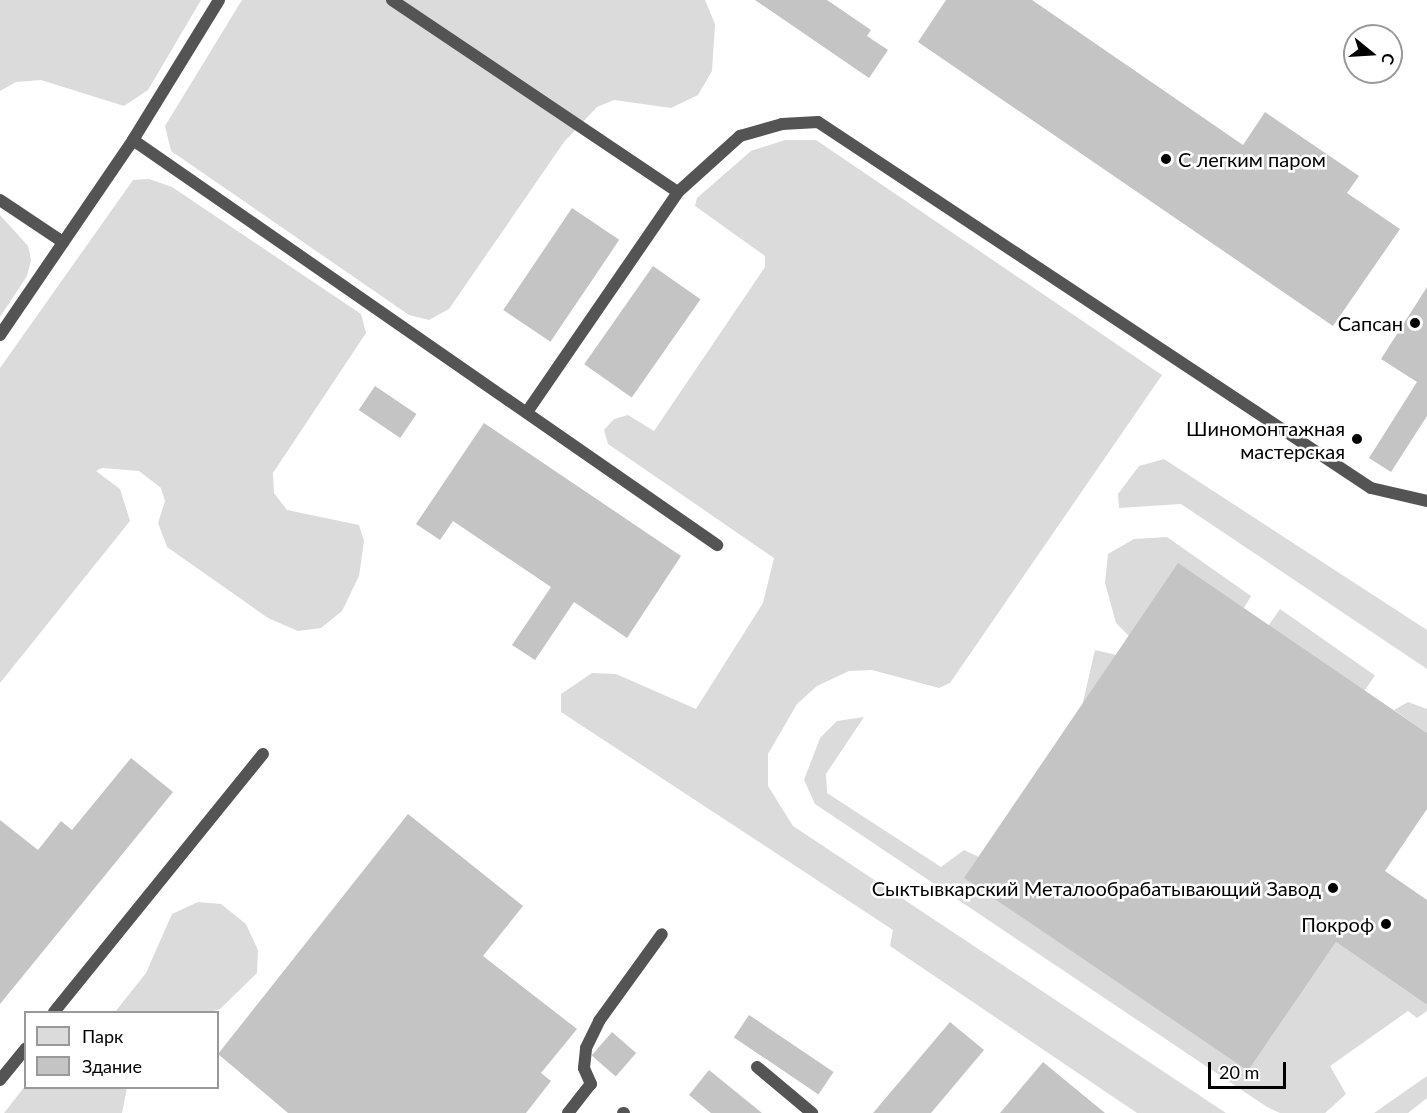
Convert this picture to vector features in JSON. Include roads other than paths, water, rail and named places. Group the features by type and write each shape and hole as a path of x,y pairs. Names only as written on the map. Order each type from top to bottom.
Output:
{"lane":[{"path":"0,335 133,140 219,0"},
{"path":"392,0 678,192"},
{"path":"526,412 678,192 740,136 782,124 818,122 1371,488 1427,501"},
{"path":"133,140 717,545"},
{"path":"0,200 63,242"},
{"path":"55,1011 263,754"},
{"path":"568,1113 591,1084 584,1068 586,1048 599,1021 662,934"},
{"path":"0,1080 24,1050"},
{"path":"757,1067 812,1113"}],"place":[{"name":"С легким паром","path":"1166,159"},
{"name":"Сапсан","path":"1415,323"},
{"name":"Шиномонтажная мастерская","path":"1357,439"},
{"name":"Сыктывкарский Металообрабатывающий Завод","path":"1333,888"},
{"name":"Покроф","path":"1386,924"}]}
